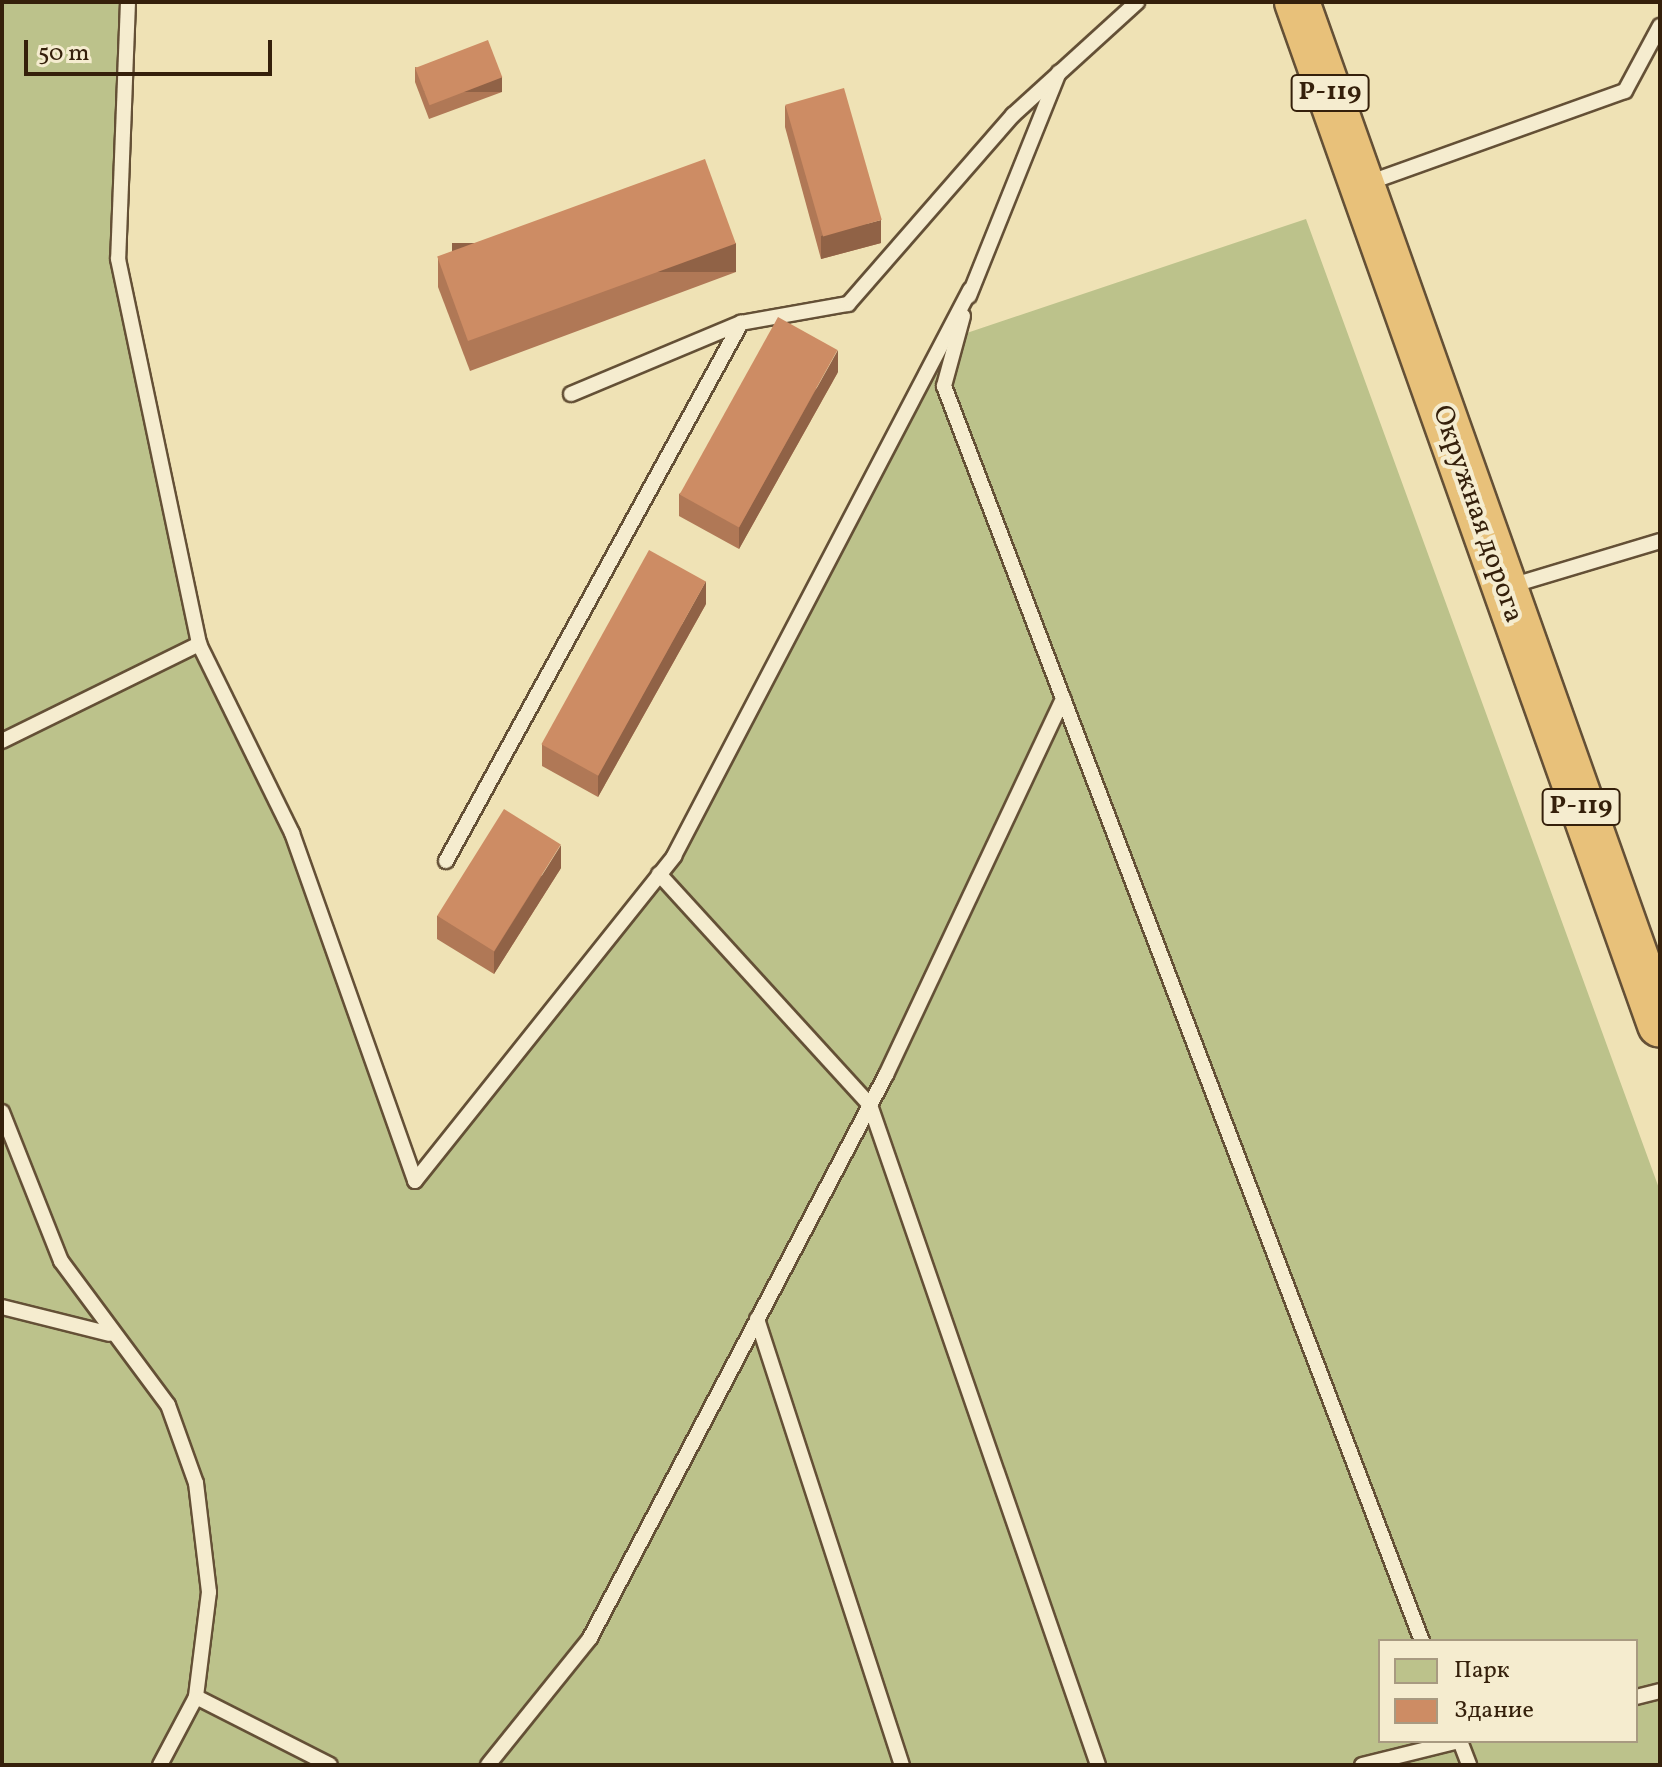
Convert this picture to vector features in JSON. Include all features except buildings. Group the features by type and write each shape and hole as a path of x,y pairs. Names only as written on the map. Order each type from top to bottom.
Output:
{"highway":[{"name":"Окружная дорога","path":"1297,2 1364,184 1502,588 1660,1025"}],"lane":[{"path":"128,2 118,259 199,644 292,833 415,1181 659,874 970,290 1059,72"},
{"path":"571,394 741,323 848,304 1059,72 1137,2"},
{"path":"1364,184 1625,91 1660,26"},
{"path":"970,290 944,386 1421,1639"},
{"path":"446,861 741,323"},
{"path":"1502,588 1660,541"},
{"path":"2,741 199,644"},
{"path":"488,1765 590,1638 870,1105 1063,699"},
{"path":"659,874 870,1105 1098,1765"},
{"path":"2,1112 61,1261 110,1334 168,1405 196,1483 209,1592 196,1697 160,1765"},
{"path":"2,1307 110,1334"},
{"path":"757,1319 902,1765"},
{"path":"1638,1696 1660,1691"},
{"path":"196,1697 330,1765"},
{"path":"1362,1765 1452,1743"},
{"path":"1461,1743 1469,1765"}],"green space":[{"path":"2,2 128,2 118,259 199,644 292,834 415,1181 674,856 943,341 1306,219 1660,1191 1660,1765 2,1765"}]}
